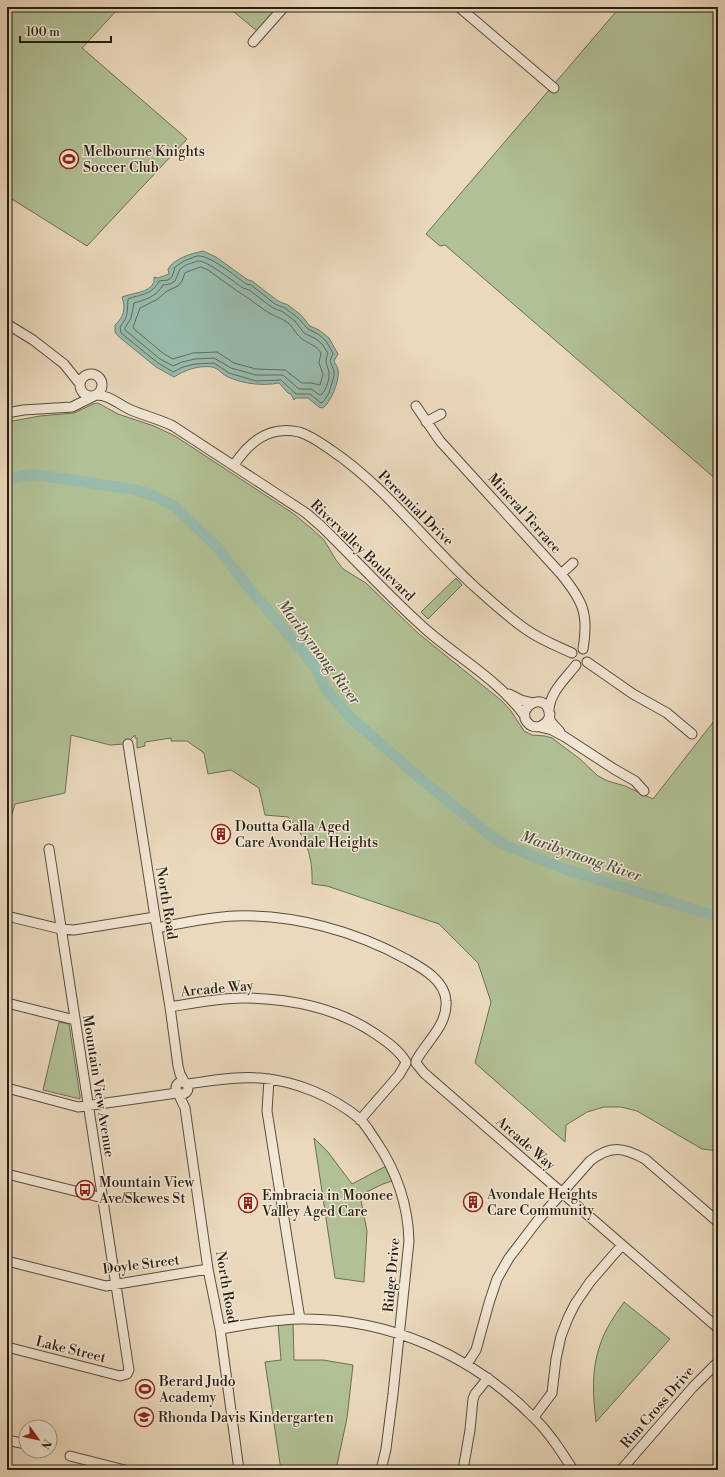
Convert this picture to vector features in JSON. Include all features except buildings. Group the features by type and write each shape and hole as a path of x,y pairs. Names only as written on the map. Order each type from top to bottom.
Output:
{"street":[{"path":"253,42 284,7"},
{"path":"459,7 554,88"},
{"path":"7,324 30,338 64,364 74,369 96,375 102,380 102,387 99,393 72,407 64,406 7,413"},
{"path":"64,364 85,394 95,395"},
{"path":"64,406 74,400 78,395 83,377 89,374"},
{"name":"Rivervalley Boulevard","path":"102,380 114,400"},
{"name":"Rivervalley Boulevard","path":"95,395 101,395 114,400 132,410 161,420 173,426 306,513 417,621 452,651 500,688 521,700 535,702"},
{"name":"Mineral Terrace","path":"416,406 440,441 574,589 581,602 586,619 583,649"},
{"path":"426,422 441,414"},
{"name":"Perennial Drive","path":"234,465 248,446 260,437 269,433 295,432 314,439 342,458 364,476 466,578 517,623 551,644 572,654"},
{"path":"561,574 573,563"},
{"path":"577,649 583,649 589,656 587,662 582,666 576,665 572,660 572,654 577,649"},
{"path":"587,662 633,694 667,713 692,734"},
{"path":"576,665 544,700 535,702 527,707 525,716 526,720 532,726 552,730 565,737 635,781 644,791"},
{"path":"540,727 547,722 550,701 560,684"},
{"name":"Rivervalley Boulevard","path":"500,688 525,716"},
{"path":"535,702 544,704 549,712 552,723 565,737"},
{"name":"North Road","path":"128,744 170,1007 208,1269 220,1330 239,1470"},
{"name":"Mountain View Avenue","path":"49,849 130,1367 127,1374"},
{"path":"7,916 61,929 74,930 155,917"},
{"path":"157,928 206,919 236,916 267,917 313,924 360,937 379,945 412,962 433,976 440,983 446,999 445,1015 439,1028 360,1120"},
{"name":"Arcade Way","path":"170,1007 243,998 282,1001 320,1008 353,1020 398,1051 718,1328"},
{"path":"7,1003 75,1020"},
{"name":"Ridge Drive","path":"7,1088 78,1107 161,1094 201,1083 243,1077 269,1079 287,1082 310,1089 329,1099 360,1120 393,1168 401,1190 406,1211 409,1241 386,1449 381,1470"},
{"path":"269,1079 267,1111 300,1319"},
{"path":"467,1364 476,1350 497,1279 520,1242 561,1193 596,1156 608,1150 627,1150 645,1159 718,1222"},
{"path":"7,1174 103,1198"},
{"path":"534,1417 552,1393 556,1359 561,1336 574,1304 590,1282 622,1245"},
{"name":"Doyle Street","path":"7,1261 106,1286 208,1269"},
{"path":"220,1330 262,1322 300,1319 355,1323 400,1333 425,1343 467,1364 510,1395 534,1417 573,1470"},
{"name":"Lake Street","path":"7,1347 120,1376 127,1374"},
{"name":"Rim Cross Drive","path":"621,1470 693,1387 717,1362"},
{"path":"463,1470 475,1394 488,1378"},
{"path":"7,1440 18,1442"},
{"path":"70,1456 125,1470"}],"shaded area":[{"path":"7,7 113,7 117,10 82,48 187,139 87,246 7,196"},
{"path":"228,7 278,7 257,31"},
{"path":"620,7 718,7 718,481 445,245 440,246 426,234"},
{"path":"98,403 118,414 154,426 175,436 294,514 324,540 343,569 366,583 419,634 502,701 511,711 524,731 532,735 552,738 580,759 598,776 653,799 718,716 718,1151 702,1149 637,1111 621,1107 604,1107 587,1112 566,1125 565,1142 475,1063 491,1002 478,963 439,924 327,886 312,884 310,856 304,840 288,817 265,815 259,788 231,770 208,774 204,753 187,741 171,741 171,738 145,742 145,746 137,748 137,738 135,738 135,735 130,740 125,740 124,744 110,745 71,735 65,793 15,804 7,832 7,422 40,416 74,413"},
{"path":"456,578 462,585 428,619 421,612"},
{"path":"59,1022 69,1024 80,1099 43,1090"},
{"path":"314,1138 328,1152 352,1184 388,1165 395,1180 360,1195 367,1231 364,1282 335,1278"},
{"path":"624,1302 670,1339 596,1422 594,1403 594,1374 597,1354 607,1328"},
{"path":"293,1323 294,1360 323,1360 353,1365 347,1418 336,1470 281,1470 265,1362 281,1360 278,1324"}],"water":[{"path":"203,251 216,257 248,280 252,281 278,301 288,305 301,315 310,326 319,330 329,338 338,354 334,361 338,368 338,379 332,396 323,408 319,407 308,398 296,398 294,400 291,394 288,393 279,383 247,383 228,377 212,367 192,369 174,377 156,367 118,336 115,332 115,325 122,316 124,309 122,297 144,291 152,286 154,277 158,278 169,274 168,269 179,259"}],"waterway":[{"name":"Maribyrnong River","path":"7,480 25,475 66,479 136,490 152,495 174,506 217,547 303,652 316,669 325,688 349,716 421,779 485,831 503,844 567,870 718,917"}],"place":[{"name":"Melbourne Knights Soccer Club","path":"69,159"},
{"name":"Doutta Galla Aged Care Avondale Heights","path":"221,834"},
{"name":"Mountain View Ave/Skewes St","path":"85,1190"},
{"name":"Avondale Heights Care Community","path":"473,1202"},
{"name":"Embracia in Moonee Valley Aged Care","path":"248,1203"},
{"name":"Berard Judo Academy","path":"145,1389"},
{"name":"Rhonda Davis Kindergarten","path":"144,1417"}]}
